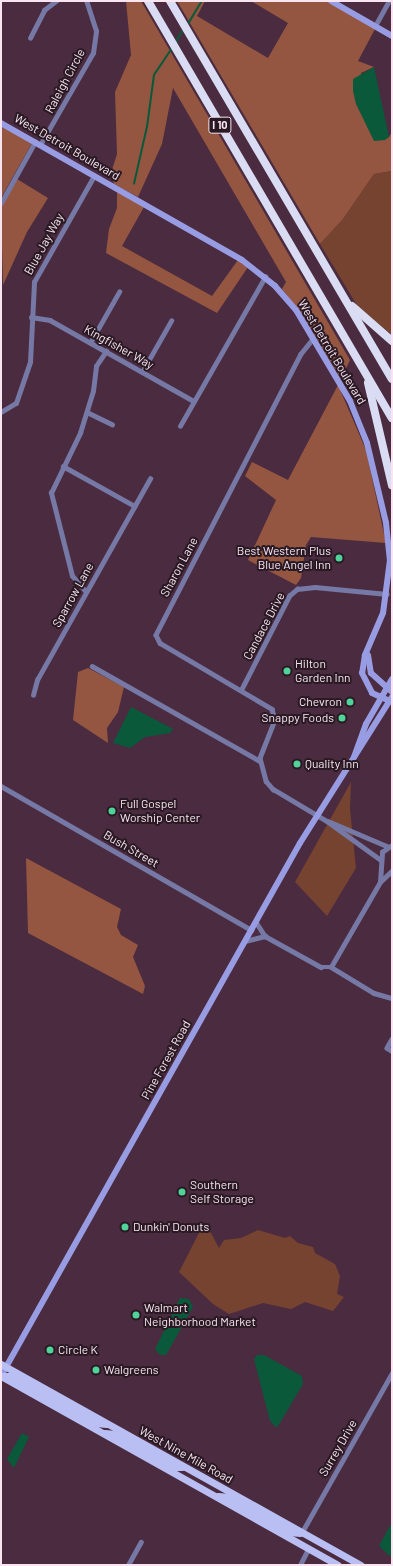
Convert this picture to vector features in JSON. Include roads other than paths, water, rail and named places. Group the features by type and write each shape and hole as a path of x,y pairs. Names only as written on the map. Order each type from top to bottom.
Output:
{"highway":[{"name":"I 10","path":"148,1 392,418"},
{"name":"I 10","path":"170,1 392,379"},
{"path":"343,297 392,342"},
{"path":"362,367 392,485"}],"main road":[{"name":"West Nine Mile Road","path":"3,1367 361,1565"},
{"name":"West Nine Mile Road","path":"1,1376 338,1565"},
{"path":"1,1376 11,1376 96,1423 110,1425"},
{"path":"103,1433 116,1434 175,1467 186,1468"},
{"path":"214,1496 229,1497 290,1532 302,1532"},
{"path":"308,1549 314,1546 351,1565"}],"street":[{"path":"30,38 44,10 56,1"},
{"name":"Raleigh Circle","path":"1,203 92,53 96,31 86,1"},
{"path":"331,1 392,36"},
{"path":"375,26 389,1"},
{"name":"West Detroit Boulevard","path":"1,122 233,254 265,277 290,303 314,338 350,401 367,443 388,538 390,560 387,594 363,664 364,679 372,693 381,698 391,699"},
{"name":"Blue Jay Way","path":"1,412 16,402 30,362 34,282 94,176"},
{"path":"180,426 265,277"},
{"path":"90,343 119,292"},
{"name":"Kingfisher Way","path":"32,317 50,320 194,401"},
{"path":"142,372 171,321"},
{"name":"Sharon Lane","path":"260,761 275,716 269,706 160,643 156,632 301,354 314,338"},
{"path":"86,592 72,576 51,497 53,485 87,412 97,362 106,351"},
{"path":"87,412 112,424"},
{"path":"63,466 135,506"},
{"name":"Sparrow Lane","path":"33,695 37,680 150,479"},
{"name":"Candace Drive","path":"242,690 289,596 297,589 315,587 387,594"},
{"name":"West Detroit Boulevard","path":"369,650 369,669 392,692"},
{"path":"92,666 260,761 263,777 272,789 327,821 392,870 380,882 331,967"},
{"path":"378,678 392,675"},
{"name":"Pine Forest Road","path":"354,757 362,734 392,679"},
{"name":"Pine Forest Road","path":"1,1376 3,1367 317,815 391,699"},
{"name":"Bush Street","path":"1,786 252,930"},
{"path":"327,821 390,846"},
{"path":"380,882 382,852 390,846"},
{"path":"256,922 265,936 320,967 331,967 374,993 392,998"},
{"path":"245,941 265,936"},
{"path":"392,1039 387,1048 392,1051"},
{"name":"Surrey Drive","path":"302,1532 392,1373"},
{"path":"128,1565 142,1542"},
{"path":"300,1565 308,1549"}],"waterway":[{"path":"188,24 202,1"},
{"path":"176,42 183,30"},
{"path":"134,184 147,127 154,75 173,47"}],"place":[{"name":"Best Western Plus Blue Angel Inn","path":"339,558"},
{"name":"Hilton Garden Inn","path":"287,671"},
{"name":"Chevron","path":"350,702"},
{"name":"Snappy Foods","path":"342,718"},
{"name":"Quality Inn","path":"297,764"},
{"name":"Full Gospel Worship Center","path":"112,811"},
{"name":"Southern Self Storage","path":"182,1192"},
{"name":"Dunkin' Donuts","path":"125,1227"},
{"name":"Walmart Neighborhood Market","path":"136,1315"},
{"name":"Circle K","path":"50,1350"},
{"name":"Walgreens","path":"96,1370"}]}
